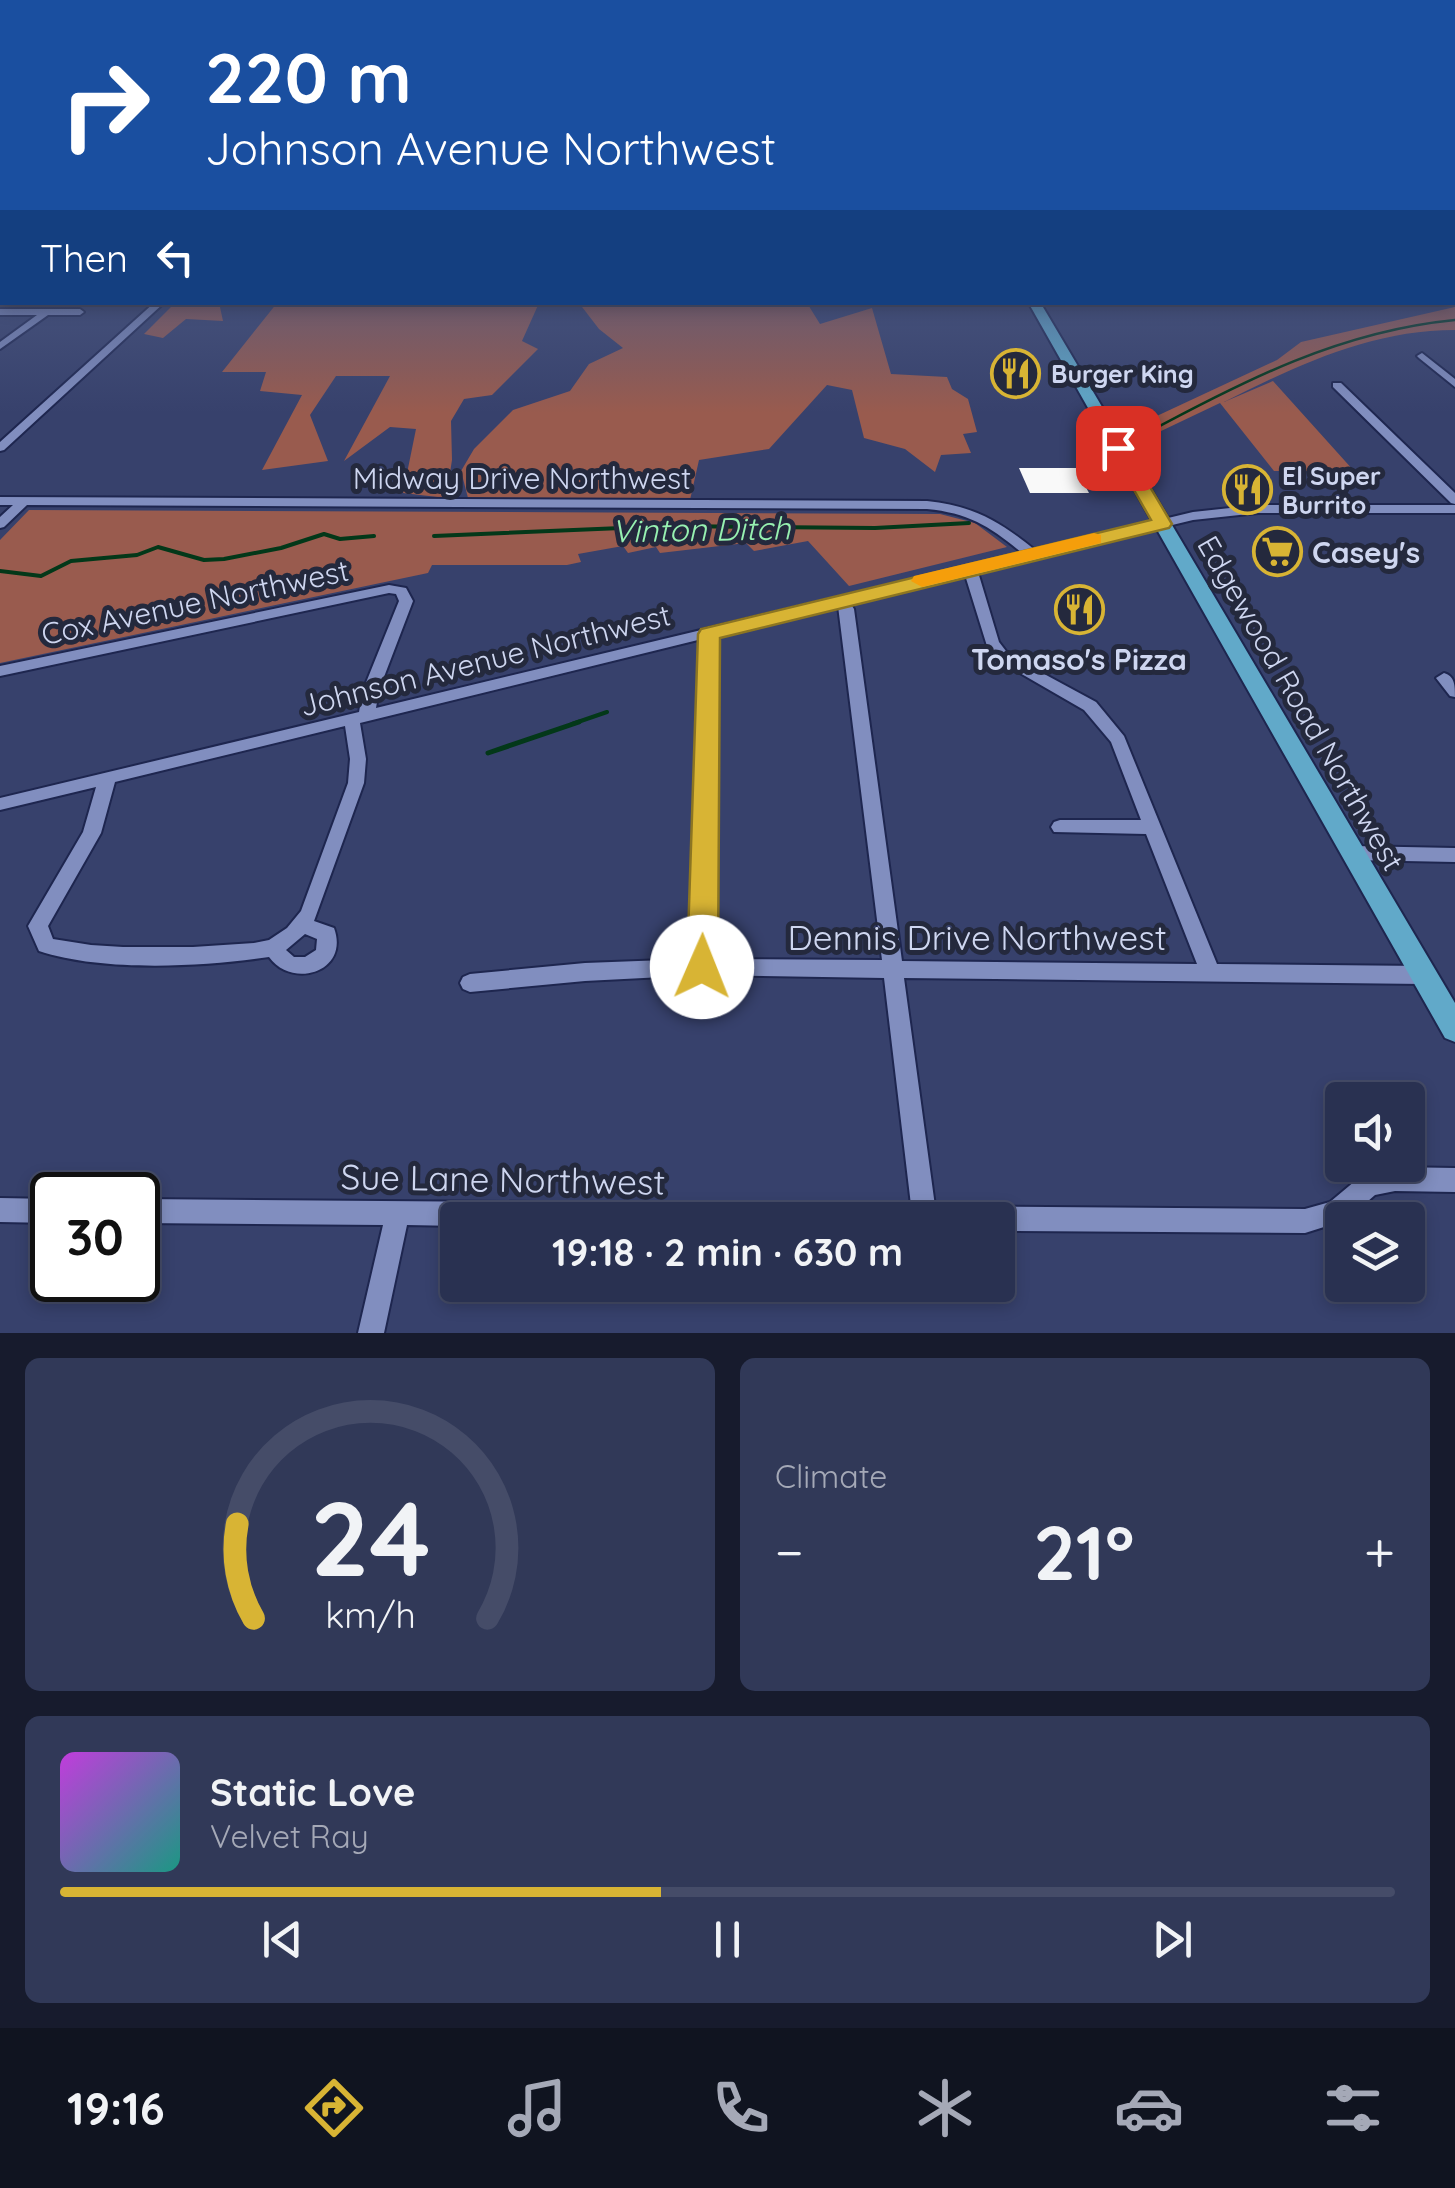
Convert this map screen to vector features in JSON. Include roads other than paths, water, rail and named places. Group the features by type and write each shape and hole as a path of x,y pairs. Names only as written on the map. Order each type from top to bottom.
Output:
{"main road":[{"name":"Edgewood Road Northwest","path":"1036,305 1455,1029"}],"street":[{"path":"0,346 54,305"},
{"path":"0,448 158,305"},
{"path":"0,312 80,312"},
{"path":"1422,356 1455,384"},
{"path":"1337,385 1455,500"},
{"name":"Midway Drive Northwest","path":"0,501 927,505 966,510 992,521 1030,554"},
{"path":"0,524 22,502"},
{"name":"Johnson Avenue Northwest","path":"0,804 1162,524 1258,509 1455,509"},
{"path":"970,569 992,643 1024,673 1066,690 1107,722 1210,971"},
{"name":"Cox Avenue Northwest","path":"0,671 389,590 401,591 406,601 359,719"},
{"path":"842,600 847,609 923,1202"},
{"path":"702,967 709,634"},
{"path":"107,778 92,832 38,926 46,945 80,953 230,954 274,948 302,925 356,783 359,719"},
{"path":"1060,826 1152,826"},
{"path":"1354,854 1455,854"},
{"path":"274,948 279,960 288,966 314,964 326,954 328,934 302,925"},
{"name":"Dennis Drive Northwest","path":"470,983 585,972 702,967 1424,975"},
{"name":"Sue Lane Northwest","path":"1015,1219 1305,1221 1337,1212 1369,1184 1395,1179 1455,1180"},
{"path":"0,1210 30,1211"},
{"name":"Sue Lane Northwest","path":"160,1211 440,1213"},
{"path":"371,1333 398,1213"}],"waterway":[{"name":"Vinton Ditch","path":"1145,434 1257,377 1333,347 1413,326 1455,320"},
{"name":"Vinton Ditch","path":"434,536 669,526 875,528 969,523"},
{"name":"Vinton Ditch","path":"0,571 41,576 71,561 137,555 158,547 204,560 224,559 281,548 324,534 340,539 374,536"},
{"path":"572,724 607,712"},
{"path":"488,753 579,722"}],"place":[{"name":"Burger King","path":"1016,373"},
{"name":"El Super Burrito","path":"1247,489"},
{"name":"Casey's","path":"1277,552"},
{"name":"Tomaso's Pizza","path":"1079,610"}]}
